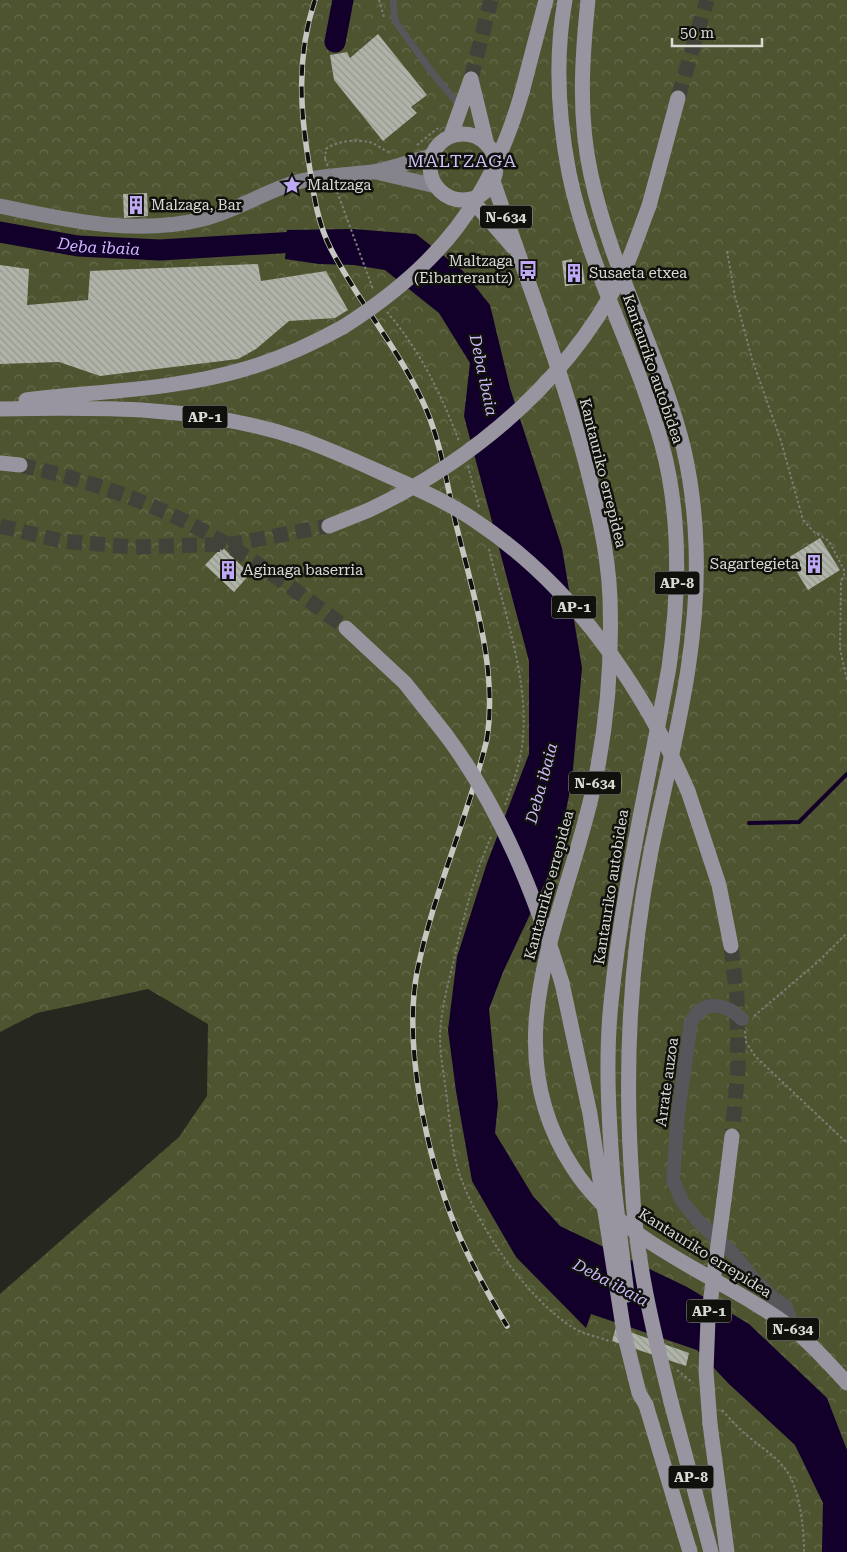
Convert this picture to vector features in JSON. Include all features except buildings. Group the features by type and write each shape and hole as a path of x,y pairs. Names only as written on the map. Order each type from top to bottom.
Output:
{"highway":[{"path":"0,403 173,384 221,375 279,358 309,346 380,304 415,275 439,251 461,223 484,185 512,124 546,0"},
{"name":"Kantauriko autobidea","path":"565,0 561,24 558,74 561,118 569,174 600,271 663,446 671,490 677,574 674,628 669,667 623,907 611,1005 609,1113 613,1178 624,1284 646,1405 690,1552"},
{"name":"Kantauriko autobidea","path":"588,0 582,59 582,118 590,173 606,230 670,403 684,451 696,545 692,652 685,698 651,851 636,937 629,1027 627,1096 633,1211 643,1278 671,1402 711,1552"},
{"name":"N-634","path":"431,156 461,108 471,79 487,145 496,160 493,181 483,193 472,199 451,198 436,186"},
{"path":"329,526 394,498 493,434 525,405 577,346 592,325 628,260 649,206 678,98"},
{"path":"446,131 466,133 480,138 487,145"},
{"path":"431,156 430,171 436,186"},
{"name":"Kantauriko errepidea","path":"493,181 550,343 585,462 607,556 610,598 610,681 596,777 538,988 535,1028 540,1092 554,1134 572,1168 606,1208 679,1261 729,1288 794,1330 847,1383"},
{"name":"N-634","path":"472,199 518,254"},
{"name":"AP-1","path":"0,409 102,407 173,412 220,419 298,438 400,481 476,520 506,542 543,574 574,607 634,690 659,730 688,791 719,885 732,946"},
{"path":"0,463 20,466"},
{"path":"346,628 405,684 446,735 478,784 508,839 538,909 562,983 590,1114 613,1278 639,1393 646,1405"},
{"name":"AP-1","path":"728,1552 710,1424 706,1371 708,1319 732,1136"}],"main road":[{"path":"0,206 84,222 116,225 175,224 202,220 230,211 297,182 336,174 372,172 431,156"},
{"path":"372,172 436,186"}],"street":[{"name":"Arrate auzoa","path":"743,1022 736,1012 723,1006 711,1005 696,1013 691,1022 678,1114 673,1180 682,1202 698,1221 733,1253 753,1278 772,1297 786,1307 794,1330"}],"lane":[{"path":"393,0 395,21 434,75 461,108"}],"path":[{"path":"379,0 382,14 388,23"},
{"path":"413,148 446,131"},
{"path":"375,293 325,159 326,149 332,144 356,141 369,142 389,152 397,153"},
{"path":"727,250 735,296 752,359 781,441 803,520 814,532 829,541 845,572 841,583 840,649 847,680"},
{"path":"847,932 819,960 743,1022 746,1042 755,1056 847,1143"}],"green space":[{"path":"0,0 847,0 847,1552 0,1552 0,1294 179,1137 207,1096 208,1024 148,989 37,1013 0,1032"}],"water":[{"path":"353,229 416,234 463,271 490,305 510,388 562,548 582,668 572,780 557,857 503,972 489,1009 498,1104 495,1133 533,1196 560,1226 687,1287 749,1324 827,1398 847,1450 847,1552 822,1552 823,1503 795,1445 729,1384 697,1350 591,1314 586,1328 516,1257 472,1181 456,1091 448,1030 457,957 487,863 529,754 529,661 464,416 470,363 439,313 385,270 354,265 319,264 285,259 287,230"}],"waterway":[{"path":"335,42 343,0"},
{"name":"Deba ibaia","path":"0,232 78,246 160,250 313,241"},
{"path":"749,823 799,822 847,774"},
{"path":"560,817 573,818"}],"tunnel":[{"path":"471,79 491,0"},
{"path":"678,98 707,0"},
{"path":"20,465 91,484 161,510 224,542 346,628"},
{"path":"0,526 61,541 134,547 233,544 329,526"},
{"path":"731,946 737,998 738,1069 732,1136"}],"railway":[{"path":"315,0 309,21 302,64 302,106 315,200 320,220 331,249 401,361 428,414 442,459 482,629 486,656 489,684 487,739 424,943 417,972 413,1002 413,1034 420,1102 427,1136 445,1200 467,1253 507,1326"}],"place":[{"name":"Maltzaga","path":"292,185"},
{"name":"Malzaga, Bar","path":"136,205"},
{"name":"Maltzaga (Eibarrerantz)","path":"528,270"},
{"name":"Susaeta etxea","path":"574,273"},
{"name":"Sagartegieta","path":"814,564"},
{"name":"Aginaga baserria","path":"228,570"}],"district":[{"name":"MALTZAGA","path":"462,161"}]}
